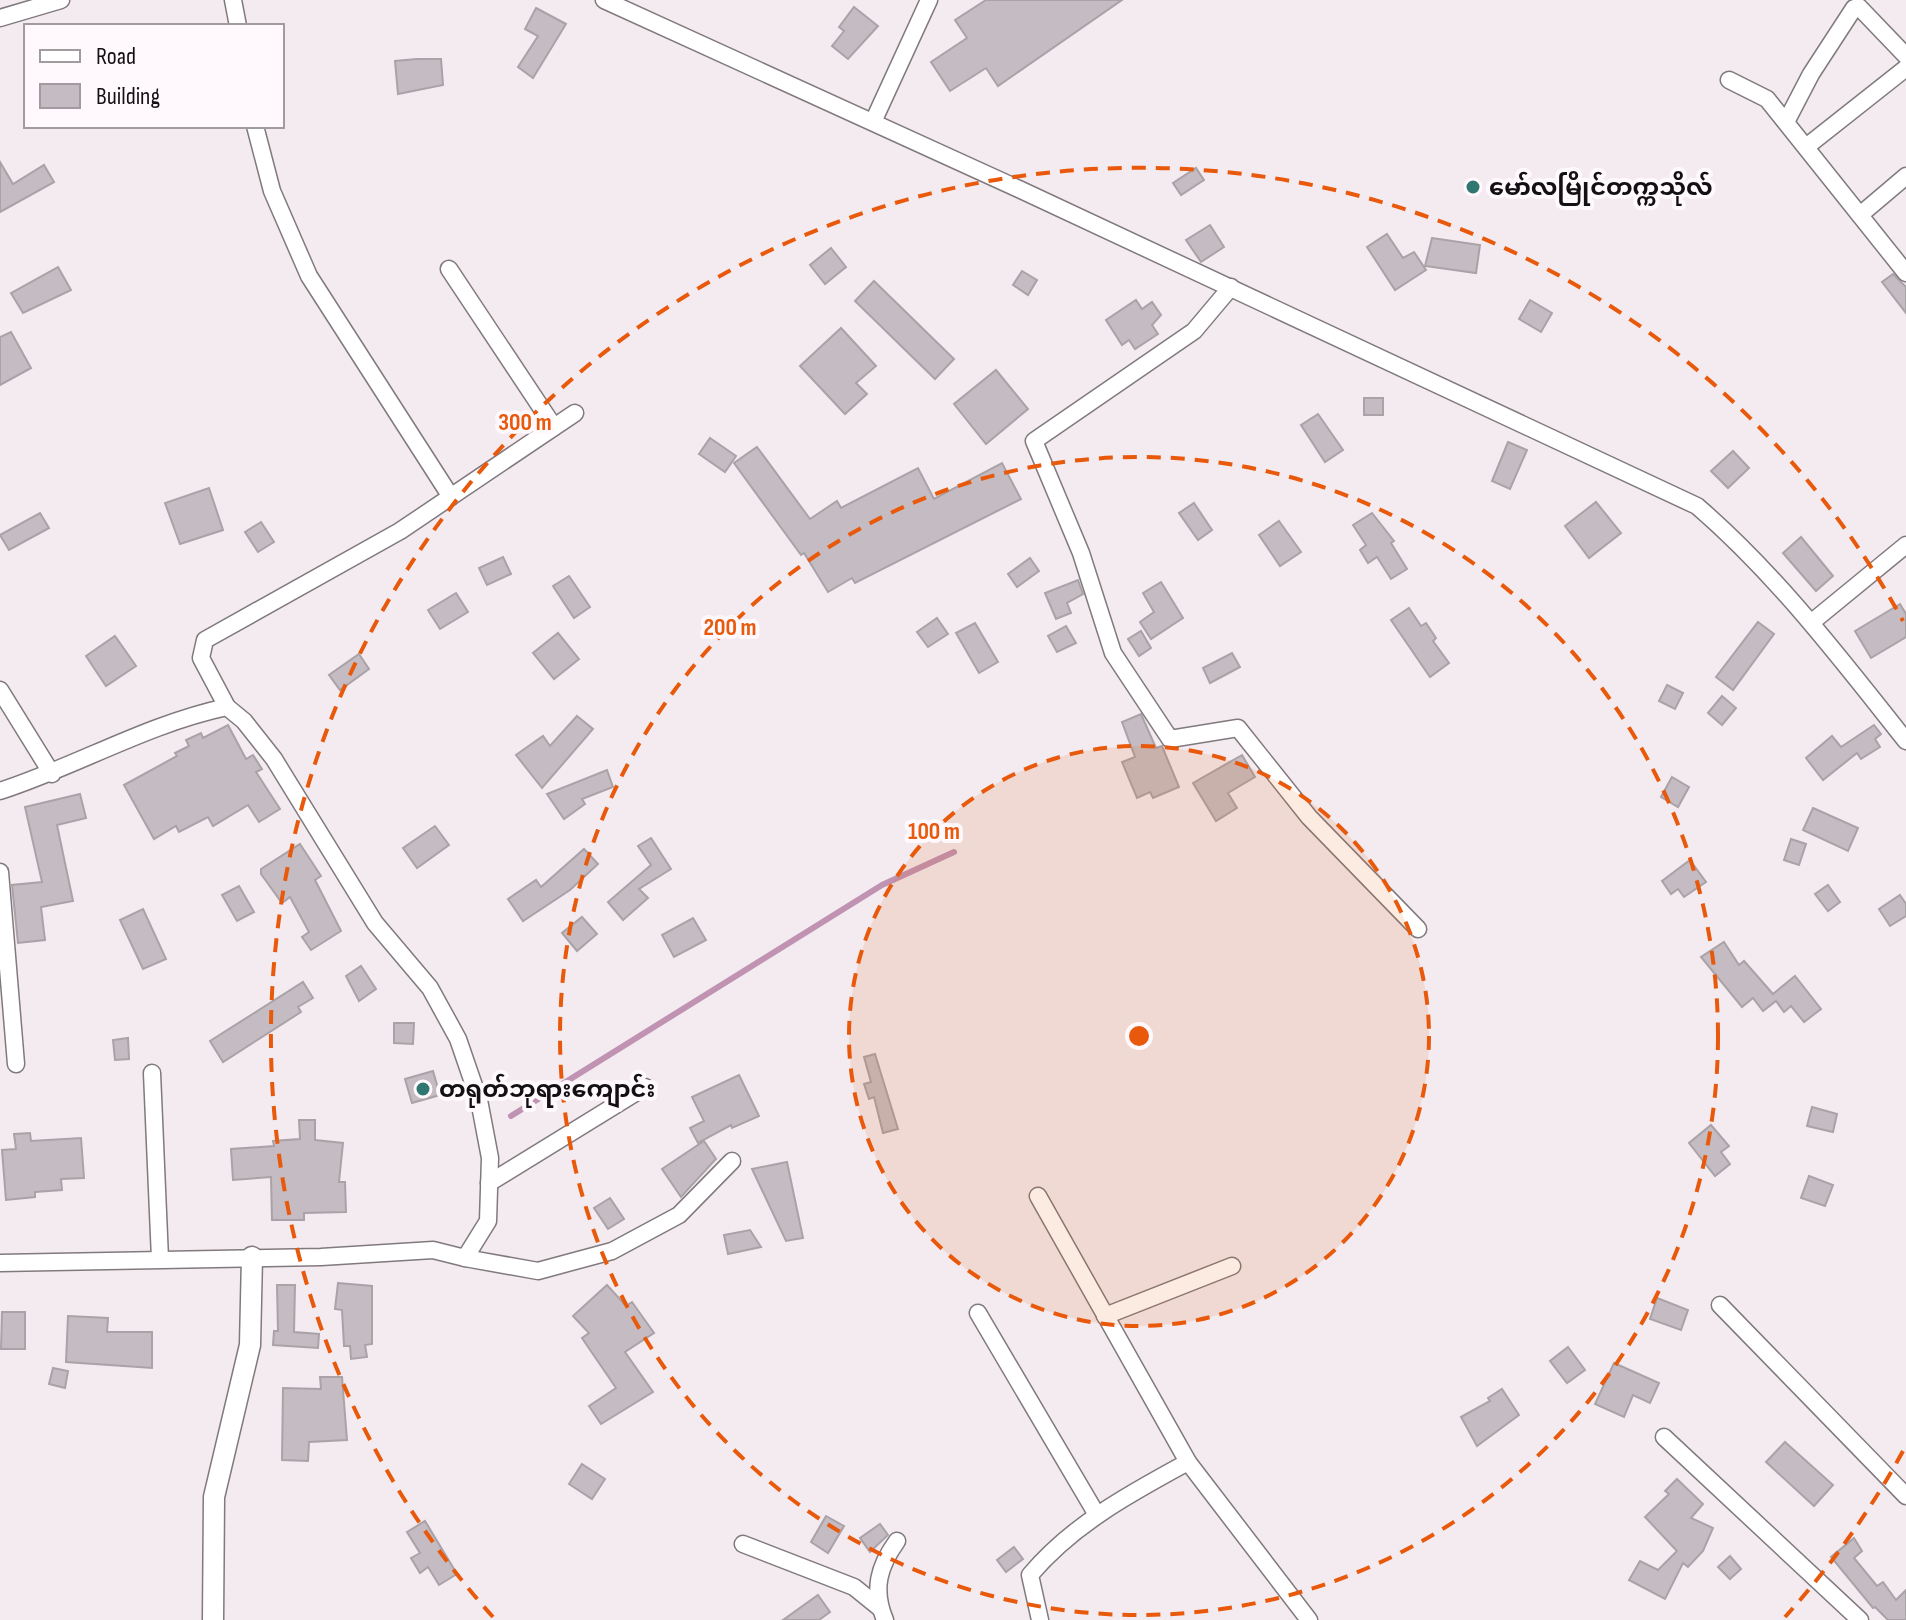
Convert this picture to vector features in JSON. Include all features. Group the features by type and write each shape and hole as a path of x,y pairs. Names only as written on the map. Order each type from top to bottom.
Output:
{"street":[{"path":"0,18 61,0"},
{"path":"233,0 238,24"},
{"path":"604,0 1231,287 1697,506 1741,543 1812,622 1906,741"},
{"path":"873,122 929,0"},
{"path":"1786,122 1811,74 1854,8 1859,7 1906,56"},
{"path":"1806,147 1906,68"},
{"path":"1729,80 1767,99 1906,273"},
{"path":"256,128 272,191 309,276 451,497"},
{"path":"1860,215 1906,176"},
{"path":"449,269 554,427"},
{"path":"1231,287 1194,331 1034,441 1081,553 1113,653 1170,739 1238,728 1309,817 1418,929"},
{"path":"465,1258 488,1221 490,1158 479,1100 458,1039 430,988 375,923 274,759 244,721 227,707 201,658 205,640 400,531 575,413"},
{"path":"1812,622 1906,545"},
{"path":"0,690 52,774"},
{"path":"0,791 52,774 142,733 227,707"},
{"path":"0,872 16,1064"},
{"path":"152,1073 160,1259"},
{"path":"489,1183 645,1087"},
{"path":"0,1263 433,1250 538,1271 612,1251 679,1215 732,1161"},
{"path":"1038,1196 1188,1462 1309,1620"},
{"path":"213,1620 214,1497 250,1345 252,1257"},
{"path":"1105,1316 1232,1266"},
{"path":"1720,1305 1906,1496"},
{"path":"978,1313 1097,1515"},
{"path":"1664,1437 1860,1620"},
{"path":"1040,1620 1030,1575 1051,1550 1097,1515 1188,1462"},
{"path":"882,1614 879,1565 897,1541"},
{"path":"743,1544 854,1587 882,1614"}],"building":[{"path":"986,0 1122,0 998,86 986,68 950,91 931,62 967,38 955,20"},
{"path":"854,7 878,26 848,59 832,46 844,31 839,27"},
{"path":"536,8 566,24 533,78 518,67 538,36 525,29"},
{"path":"441,59 443,85 398,94 395,61"},
{"path":"0,162 13,184 44,165 54,182 0,212"},
{"path":"1196,168 1204,180 1181,195 1173,183"},
{"path":"1210,225 1224,247 1201,262 1186,240"},
{"path":"1387,234 1403,258 1414,252 1426,270 1395,290 1367,247"},
{"path":"1432,238 1480,245 1476,273 1425,266"},
{"path":"831,248 846,267 825,284 810,265"},
{"path":"58,267 71,290 23,313 11,293"},
{"path":"1022,271 1037,280 1028,295 1013,285"},
{"path":"1893,274 1906,287 1906,313 1882,282"},
{"path":"874,281 954,359 935,379 855,301"},
{"path":"1136,300 1142,309 1152,302 1161,315 1152,325 1158,334 1135,349 1129,340 1122,345 1106,320"},
{"path":"1530,300 1552,313 1541,332 1519,319"},
{"path":"841,328 876,366 856,383 867,394 845,414 800,366"},
{"path":"11,332 31,368 0,385 0,337"},
{"path":"996,370 1028,409 986,444 954,404"},
{"path":"1364,398 1383,398 1383,415 1364,415"},
{"path":"1318,414 1343,450 1325,462 1301,425"},
{"path":"710,438 736,456 725,472 699,454"},
{"path":"1508,442 1527,450 1510,489 1492,481"},
{"path":"757,447 810,519 837,501 841,508 918,468 934,499 1002,463 1021,499 855,583 852,578 828,592 804,553 801,555 734,463"},
{"path":"1733,451 1749,468 1728,488 1711,471"},
{"path":"209,488 223,530 180,544 165,503"},
{"path":"1596,502 1621,533 1589,558 1565,526"},
{"path":"1194,503 1212,530 1198,540 1179,513"},
{"path":"40,513 49,528 9,550 0,535"},
{"path":"1372,513 1394,541 1391,543 1407,569 1391,579 1377,557 1368,563 1360,550 1366,545 1353,525"},
{"path":"1279,521 1301,552 1280,566 1259,535"},
{"path":"261,522 274,542 258,552 245,532"},
{"path":"1801,537 1833,576 1816,591 1783,553"},
{"path":"503,557 511,574 487,585 479,568"},
{"path":"1030,558 1039,571 1017,587 1008,574"},
{"path":"569,576 590,607 574,618 553,586"},
{"path":"1078,580 1083,594 1067,603 1071,613 1056,619 1045,593"},
{"path":"1161,582 1183,618 1151,639 1140,622 1154,612 1143,593"},
{"path":"456,593 468,612 440,629 428,610"},
{"path":"1900,604 1906,614 1906,637 1871,658 1855,631"},
{"path":"1409,608 1421,626 1426,623 1436,638 1433,641 1449,663 1430,677 1391,620"},
{"path":"937,618 948,634 928,647 917,632"},
{"path":"1758,622 1774,634 1733,690 1716,677"},
{"path":"975,623 998,662 979,673 956,633"},
{"path":"1066,626 1076,643 1057,652 1048,636"},
{"path":"1141,631 1151,648 1139,656 1128,639"},
{"path":"558,633 579,659 554,679 533,653"},
{"path":"115,636 136,666 106,686 86,656"},
{"path":"1232,653 1240,667 1210,683 1203,668"},
{"path":"359,654 369,669 340,690 329,675"},
{"path":"1667,685 1683,693 1675,709 1659,701"},
{"path":"1722,696 1736,708 1722,725 1708,713"},
{"path":"1141,714 1156,748 1162,746 1179,787 1153,798 1150,792 1137,798 1122,762 1135,757 1122,722"},
{"path":"577,716 593,729 542,788 516,755 543,736 550,746"},
{"path":"228,725 246,759 253,755 262,769 256,772 280,809 259,822 248,805 213,826 208,817 179,832 176,826 154,839 124,785 177,756 175,753 189,746 186,740 201,733 203,738"},
{"path":"1874,725 1881,734 1875,739 1880,747 1861,759 1857,753 1823,780 1806,758 1832,736 1841,747"},
{"path":"1242,755 1255,777 1228,793 1237,808 1216,821 1193,783"},
{"path":"607,770 613,787 582,799 585,804 564,819 547,794"},
{"path":"1672,777 1689,787 1678,807 1661,797"},
{"path":"80,794 86,818 57,825 73,901 41,907 45,940 18,943 12,885 42,882 25,807"},
{"path":"1813,808 1858,828 1848,851 1803,830"},
{"path":"435,826 449,845 417,868 403,848"},
{"path":"651,838 671,869 639,889 648,898 623,920 608,902 651,865 638,846"},
{"path":"1791,839 1806,844 1799,865 1784,860"},
{"path":"300,844 321,876 315,880 341,931 311,950 302,937 309,932 290,897 282,903 261,874 261,869"},
{"path":"584,849 598,864 570,890 523,921 508,899 536,880 541,887"},
{"path":"1690,860 1706,882 1684,897 1678,889 1671,894 1662,881"},
{"path":"1828,885 1840,902 1828,911 1815,894"},
{"path":"239,886 254,912 237,921 222,895"},
{"path":"1900,895 1906,904 1906,916 1890,926 1879,909"},
{"path":"143,909 166,959 143,969 120,920"},
{"path":"582,917 597,934 577,951 562,933"},
{"path":"693,918 706,940 674,957 662,935"},
{"path":"1724,942 1739,965 1744,961 1773,994 1795,976 1821,1009 1804,1022 1791,1006 1784,1012 1776,1001 1763,1011 1753,998 1742,1007 1701,957"},
{"path":"361,966 376,989 359,1001 346,976"},
{"path":"303,982 313,998 298,1007 301,1012 223,1062 210,1041"},
{"path":"394,1023 414,1023 413,1044 394,1043"},
{"path":"128,1038 129,1059 115,1060 113,1040"},
{"path":"875,1054 898,1129 883,1133 874,1097 869,1099 864,1084 871,1082 864,1057"},
{"path":"433,1071 440,1095 412,1103 405,1079"},
{"path":"739,1075 759,1116 732,1128 731,1125 698,1143 690,1128 704,1121 692,1097"},
{"path":"1812,1107 1837,1114 1833,1132 1807,1126"},
{"path":"299,1120 315,1120 315,1140 343,1143 339,1182 345,1182 346,1212 304,1213 304,1220 272,1220 271,1177 233,1180 231,1149 274,1146 273,1141 300,1139"},
{"path":"1711,1125 1729,1146 1721,1152 1730,1164 1715,1176 1689,1143"},
{"path":"30,1133 31,1141 81,1138 84,1178 61,1179 62,1190 35,1192 35,1197 6,1200 2,1150 16,1149 14,1134"},
{"path":"704,1141 716,1159 681,1197 662,1169"},
{"path":"787,1162 803,1238 786,1241 752,1169"},
{"path":"1809,1176 1833,1185 1825,1206 1801,1198"},
{"path":"610,1198 624,1219 608,1229 594,1208"},
{"path":"750,1230 761,1247 728,1254 724,1235"},
{"path":"338,1283 372,1286 372,1344 365,1345 367,1357 351,1359 350,1346 344,1346 342,1310 335,1309"},
{"path":"277,1285 295,1285 294,1332 319,1334 318,1348 273,1345 274,1331 278,1331"},
{"path":"607,1285 626,1306 632,1302 654,1333 625,1352 653,1392 601,1424 589,1406 616,1388 582,1338 589,1333 573,1316"},
{"path":"1657,1298 1688,1310 1681,1330 1650,1319"},
{"path":"2,1312 25,1312 25,1349 1,1349"},
{"path":"68,1316 108,1318 107,1332 152,1332 152,1368 66,1362"},
{"path":"1568,1347 1585,1370 1567,1383 1550,1361"},
{"path":"1614,1363 1659,1383 1650,1403 1633,1395 1624,1417 1595,1404"},
{"path":"53,1368 68,1371 65,1388 49,1384"},
{"path":"320,1377 342,1377 347,1440 309,1442 308,1461 282,1460 283,1388 321,1389"},
{"path":"1502,1389 1519,1415 1477,1446 1461,1417 1490,1401 1488,1398"},
{"path":"1785,1442 1833,1485 1814,1506 1766,1462"},
{"path":"582,1464 605,1479 592,1499 569,1484"},
{"path":"1677,1479 1703,1504 1691,1518 1713,1528 1703,1551 1688,1567 1683,1563 1665,1599 1629,1580 1640,1561 1658,1570 1677,1551 1645,1517 1669,1494 1665,1491"},
{"path":"826,1516 844,1526 828,1553 811,1542"},
{"path":"425,1521 457,1574 439,1585 428,1567 420,1573 411,1558 420,1553 407,1532"},
{"path":"880,1524 888,1535 870,1552 860,1538"},
{"path":"1854,1538 1862,1551 1854,1558 1877,1586 1883,1582 1896,1600 1906,1590 1906,1620 1888,1620 1873,1608 1831,1557"},
{"path":"1014,1547 1023,1559 1006,1572 997,1560"},
{"path":"1730,1556 1741,1569 1730,1579 1718,1567"},
{"path":"818,1595 830,1612 819,1620 783,1620"}],"waterway":[{"path":"511,1116 882,885 954,852"}],"place":[{"name":"မော်လမြိုင်တက္ကသိုလ်","path":"1473,187"},
{"name":"တရုတ်ဘုရားကျောင်း","path":"423,1089"}]}
